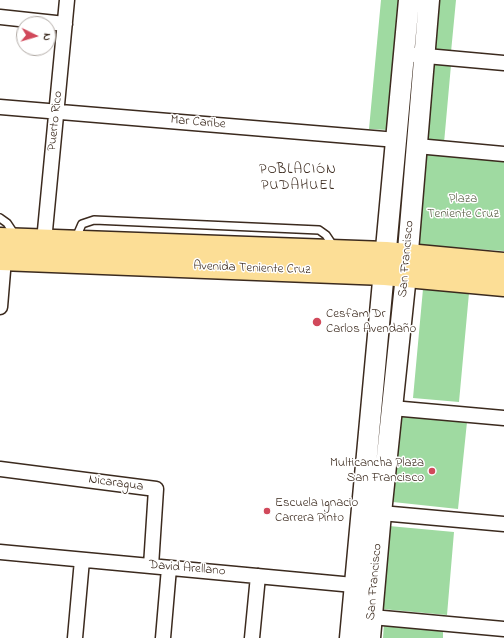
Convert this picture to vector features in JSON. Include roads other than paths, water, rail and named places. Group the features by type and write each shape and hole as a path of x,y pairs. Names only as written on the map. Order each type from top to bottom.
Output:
{"main road":[{"name":"San Francisco","path":"370,638 372,617 365,586 385,263 409,0"},
{"name":"San Francisco","path":"350,638 365,586 381,513 407,265 429,0"},
{"name":"Avenida Teniente Cruz","path":"6,249 44,241 75,242 337,252 385,263"},
{"name":"Avenida Teniente Cruz","path":"6,249 407,265 504,264"},
{"name":"Avenida Teniente Cruz","path":"407,265 504,285"}],"street":[{"name":"Puerto Rico","path":"44,241 67,0"},
{"path":"0,17 65,24"},
{"path":"404,54 504,63"},
{"name":"Mar Caribe","path":"0,107 397,140"},
{"path":"416,146 504,154"},
{"path":"0,307 6,249"},
{"path":"392,408 504,418"},
{"name":"Nicaragua","path":"0,469 156,489 151,566"},
{"path":"381,513 504,524"},
{"name":"David Arellano","path":"0,552 365,586"},
{"path":"75,638 82,560"},
{"path":"163,638 169,568"},
{"path":"252,638 258,576"},
{"path":"372,617 504,629"}],"lane":[{"path":"0,218 6,223 6,249"}],"place":[{"name":"Cesfam Dr Carlos Avendaño","path":"317,322"},
{"name":"Multicancha Plaza San Francisco","path":"432,471"},
{"name":"Escuela Ignacio Carrera Pinto","path":"267,511"}],"district":[{"name":"POBLACIÓN PUDAHUEL","path":"298,180"}],"park label":[{"name":"Plaza Teniente Cruz","path":"463,208"}]}
